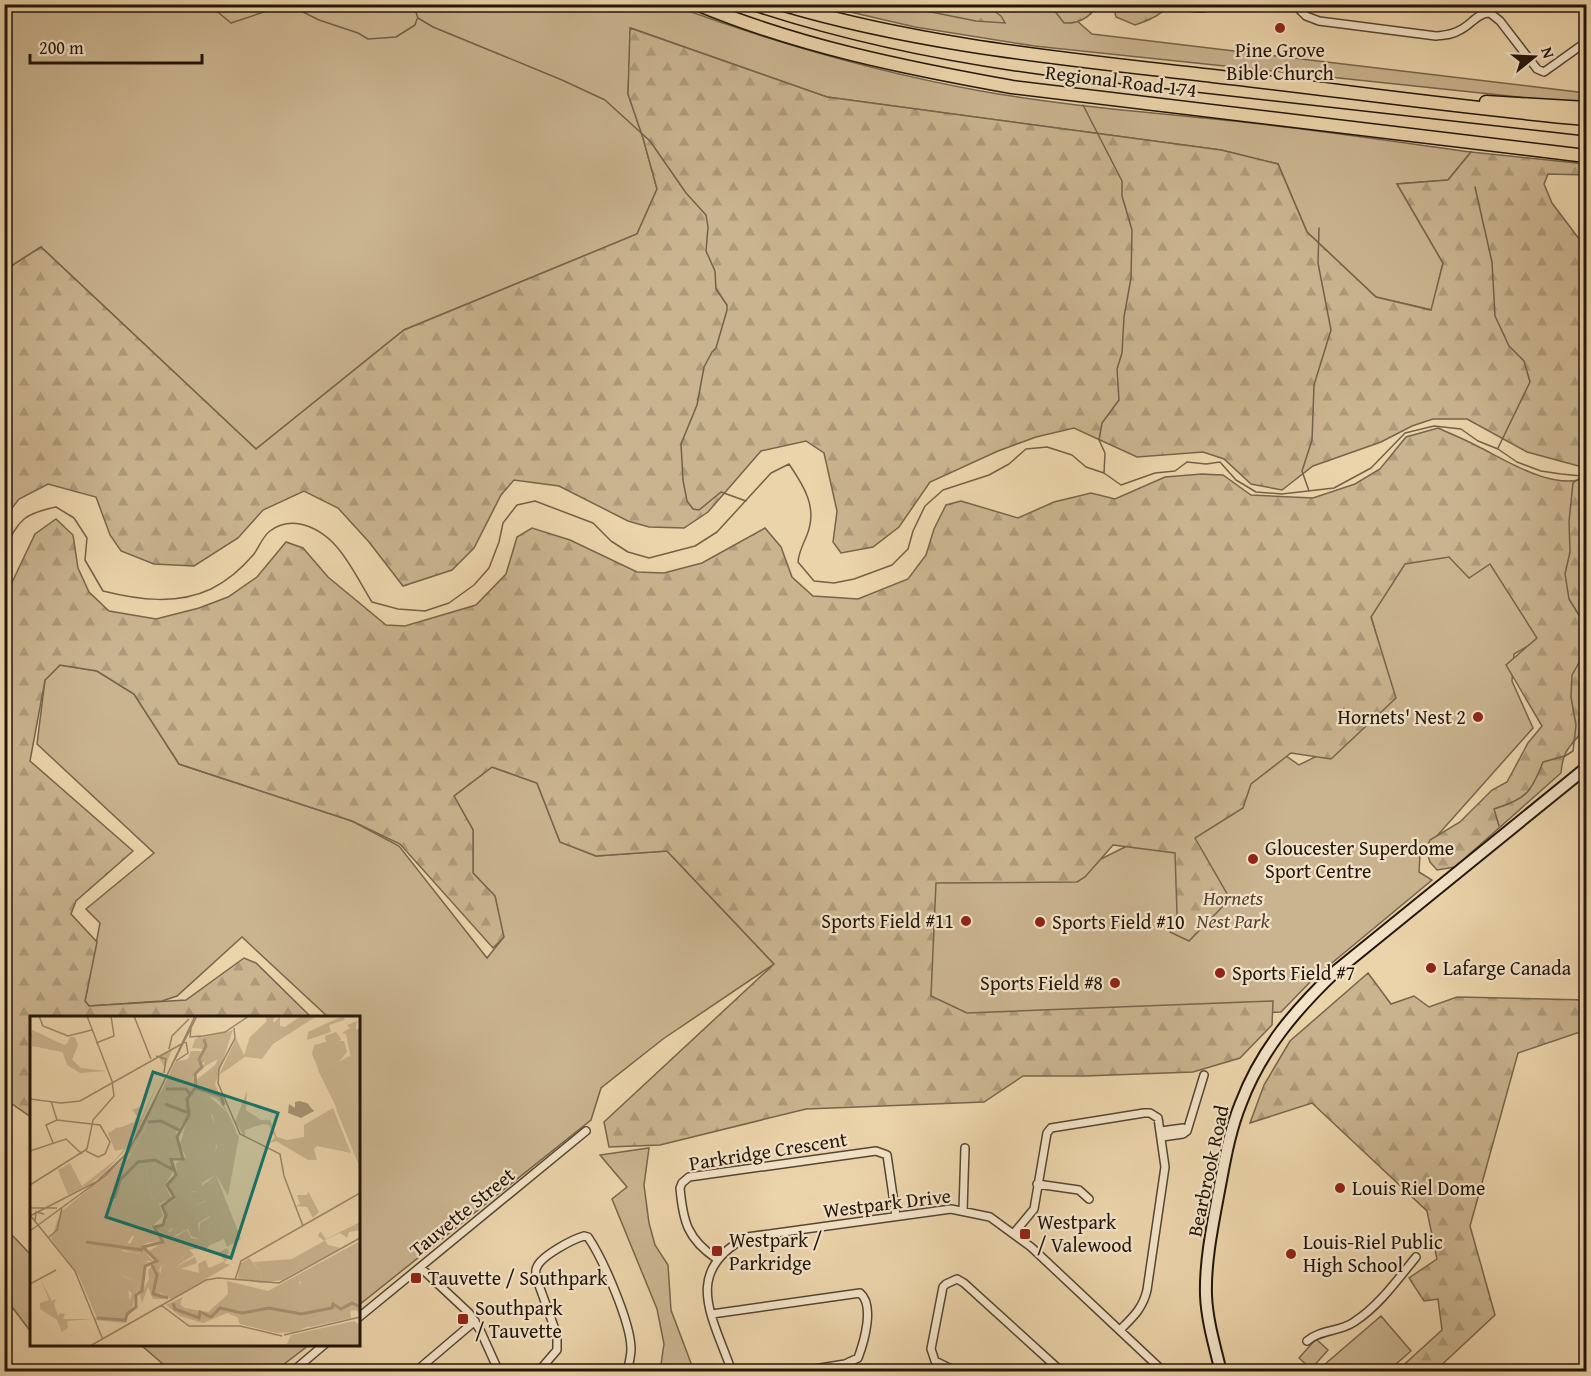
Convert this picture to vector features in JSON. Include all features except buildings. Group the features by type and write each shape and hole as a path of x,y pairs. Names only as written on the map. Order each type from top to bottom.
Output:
{"highway":[{"name":"Regional Road 174","path":"697,4 768,30 823,46 920,69 1002,85 1067,95 1587,156"},
{"name":"Regional Road 174","path":"781,4 885,32 1007,52 1502,111 1587,119"},
{"path":"1401,98 1587,108"}],"street":[{"path":"1294,4 1306,16 1319,21 1436,36 1450,35 1483,13 1490,13 1500,21 1537,69 1544,72 1587,42"},
{"name":"Bearbrook Road","path":"1221,1371 1206,1297 1206,1273 1226,1155 1240,1104 1258,1065 1280,1031 1310,996 1336,971 1587,768"},
{"path":"1161,1134 1183,1128 1187,1131 1204,1076"},
{"path":"1014,1233 1034,1209 1047,1133 1051,1128 1150,1113 1158,1118 1165,1167 1147,1290 1144,1303 1120,1330"},
{"name":"Tauvette Street","path":"360,1316 586,1131"},
{"path":"963,1210 965,1148"},
{"name":"Parkridge Crescent","path":"717,1259 704,1251 692,1238 685,1221 680,1188 682,1182 689,1177 876,1151 887,1155 896,1216"},
{"path":"1037,1184 1079,1190 1089,1199"},
{"name":"Westpark Drive","path":"717,1259 734,1244 747,1237 951,1209 990,1216 1014,1233 1164,1371"},
{"path":"538,1371 557,1350 557,1335 536,1277 536,1268 542,1261 571,1241 584,1236 588,1237 603,1262 627,1326 631,1348 627,1371"},
{"path":"1307,1341 1318,1333 1346,1327 1355,1322 1395,1283 1416,1257"},
{"path":"717,1259 710,1271 706,1288 708,1304 732,1371"},
{"path":"421,1268 469,1313 499,1371"},
{"path":"957,1371 935,1361 932,1349 943,1287 957,1279 1062,1371"},
{"path":"712,1314 860,1293 865,1297 868,1310 858,1358 845,1364 796,1371"},
{"path":"415,1371 475,1321"},
{"path":"292,1371 323,1346"}],"green space":[{"path":"1113,4 1218,5 1206,12 1164,11 1135,25 1116,17"},
{"path":"5,5 672,5 825,55 902,75 981,91 1082,106 1251,123 1471,152 1448,180 1397,184 1443,263 1432,310 1376,297 1307,232 1278,164 1221,150 827,97 631,28 628,94 657,189 637,234 404,330 256,449 41,247 5,270"},
{"path":"820,5 1059,5 1092,34 1586,93 1586,104 1034,46 915,27"},
{"path":"896,5 986,5 1001,16 1005,23 976,21"},
{"path":"1024,5 1098,5 1083,19 1064,23 1054,10"},
{"path":"630,28 827,97 1221,150 1278,164 1307,232 1376,297 1431,310 1443,263 1397,184 1448,180 1471,152 1586,164 1586,175 1548,174 1544,184 1552,203 1586,248 1586,468 1527,452 1467,419 1433,419 1412,426 1381,442 1313,466 1282,490 1251,484 1224,459 1203,452 1137,457 1074,428 1036,437 998,451 930,482 899,527 873,547 841,553 833,542 837,511 824,453 806,441 761,451 708,512 684,528 649,527 628,521 559,486 514,480 501,495 474,548 452,570 403,586 369,542 338,508 304,491 263,510 238,538 194,566 154,564 121,551 110,535 96,497 48,484 19,499 5,517 5,270 41,247 256,449 404,330 637,234 657,189 628,94"},
{"path":"1438,428 1515,466 1544,477 1573,481 1586,478 1586,726 1566,752 1561,773 1455,867 1437,870 1430,862 1428,845 1430,840 1460,822 1492,790 1507,782 1528,743 1542,726 1506,665 1537,638 1490,564 1469,578 1449,557 1405,564 1371,617 1396,698 1331,759 1291,753 1251,784 1243,808 1195,838 1230,899 1189,941 1170,932 1177,914 1175,853 1113,845 1085,877 1077,882 936,883 931,996 967,1013 1273,1001 1272,1025 1240,1058 1193,1072 1023,1076 984,1102 806,1109 660,1145 609,1147 604,1122 774,964 667,851 596,856 560,842 537,783 492,767 454,796 473,830 473,873 495,896 504,937 493,948 400,844 352,821 179,764 134,694 97,671 60,665 45,680 30,761 133,851 76,901 71,914 97,942 85,1001 89,1006 186,1000 244,958 256,963 310,1016 30,1016 30,1116 5,1099 5,603 7,593 35,534 56,519 73,535 78,568 89,592 109,611 156,619 199,608 228,597 257,577 286,542 303,548 328,577 386,625 405,626 476,605 506,574 517,537 532,528 570,540 637,572 664,573 702,563 765,528 781,547 792,577 813,596 858,599 908,579 926,555 934,529 946,505 961,501 1018,518 1054,502 1091,493 1115,499 1165,477 1202,474 1223,475 1251,495 1313,498 1355,484 1380,469 1406,437"},
{"name":"Hornets Nest Park","path":"1427,540 1489,547 1538,640 1514,654 1512,681 1533,728 1420,855 1419,872 1432,880 1315,977 1281,1012 961,1024 922,997 924,867 1061,879 1237,791 1283,754 1299,765 1349,740 1391,688 1361,580"},
{"path":"60,665 97,671 134,694 179,764 352,821 399,846 487,958 503,938 495,896 473,873 473,830 454,796 492,767 537,783 560,842 596,856 667,851 774,964 663,1039 601,1088 591,1120 360,1304 360,1016 327,1016 242,937 177,996 162,1001 89,1006 85,1001 100,923 86,909 154,853 37,744 45,680"},
{"path":"1368,973 1391,1004 1414,996 1429,1007 1457,997 1586,1000 1586,1030 1518,1053 1470,1226 1495,1315 1435,1371 1397,1371 1442,1330 1438,1299 1424,1301 1409,1278 1437,1259 1427,1211 1312,1103 1250,1123 1264,1085 1290,1041"},
{"path":"649,1148 644,1185 649,1223 655,1245 668,1265 671,1310 694,1371 660,1371 664,1344 657,1309 612,1199 627,1187 600,1155"},
{"path":"11,1234 30,1254 30,1331 9,1303 5,1305 5,1240"},
{"path":"1381,1316 1411,1351 1388,1371 1317,1371"},
{"path":"1316,1339 1328,1350 1311,1369 1299,1358"},
{"path":"142,1346 308,1346 275,1371 171,1371"}],"waterway":[{"path":"208,4 231,23 282,6 293,7 368,39 396,37 415,25 417,19"},
{"path":"413,4 418,18 433,27 605,100 650,141 686,193 706,215 708,227 706,251 715,271 716,289 727,305 727,310 716,348 704,367 697,405 681,444 683,480 687,501 693,509 699,510 721,492 746,501"},
{"path":"1083,105 1122,181 1122,196 1132,230 1131,278 1124,317 1122,353 1117,369 1119,400 1102,423 1099,440 1105,453 1104,473"},
{"path":"1475,187 1492,262 1495,316 1509,346 1524,361 1530,382 1498,448"},
{"path":"1309,491 1302,471 1312,440 1314,385 1331,330 1318,263 1319,228"},
{"path":"4,549 23,520 36,512 56,507 74,518 87,538 85,560 103,591 144,599 171,599 198,594 217,586 245,564 270,531 284,524 300,524 325,535 334,544 351,566 372,602 398,609 425,611 449,603 474,585 489,568 499,542 503,523 517,505 535,501 593,523 611,541 628,552 649,558 695,546 717,532 771,473 789,464 808,498 811,516 798,562 814,581 834,583 854,579 892,565 908,549 913,531 925,506 943,490 989,475 1009,464 1026,449 1047,447 1072,455 1086,467 1104,473 1121,485 1155,473 1175,471 1187,462 1206,464 1220,462 1236,480 1256,492 1282,494 1334,488 1371,468 1405,433 1434,426 1461,429 1517,462 1541,471 1582,476 1586,473"},
{"path":"1581,477 1573,483 1569,521 1570,552 1565,574 1569,599 1585,625 1586,635"},
{"path":"1499,826 1494,809 1513,802 1526,793 1535,781 1543,762 1565,756 1573,751 1576,725 1571,697 1572,675 1585,652 1586,644"},
{"path":"1584,790 1586,798"}],"tram line":[{"path":"733,4 847,38 925,56 1004,69 1586,136"}],"place":[{"name":"Pine Grove Bible Church","path":"1280,28"},
{"name":"Hornets' Nest 2","path":"1478,717"},
{"name":"Gloucester Superdome Sport Centre","path":"1253,859"},
{"name":"Sports Field #11","path":"966,921"},
{"name":"Sports Field #10","path":"1040,922"},
{"name":"Lafarge Canada","path":"1431,968"},
{"name":"Sports Field #7","path":"1220,973"},
{"name":"Sports Field #8","path":"1115,983"},
{"name":"Louis Riel Dome","path":"1340,1188"},
{"name":"Westpark / Valewood","path":"1025,1234"},
{"name":"Westpark / Parkridge","path":"717,1251"},
{"name":"Louis-Riel Public High School","path":"1291,1254"},
{"name":"Tauvette / Southpark","path":"416,1278"},
{"name":"Southpark / Tauvette","path":"463,1319"}]}
